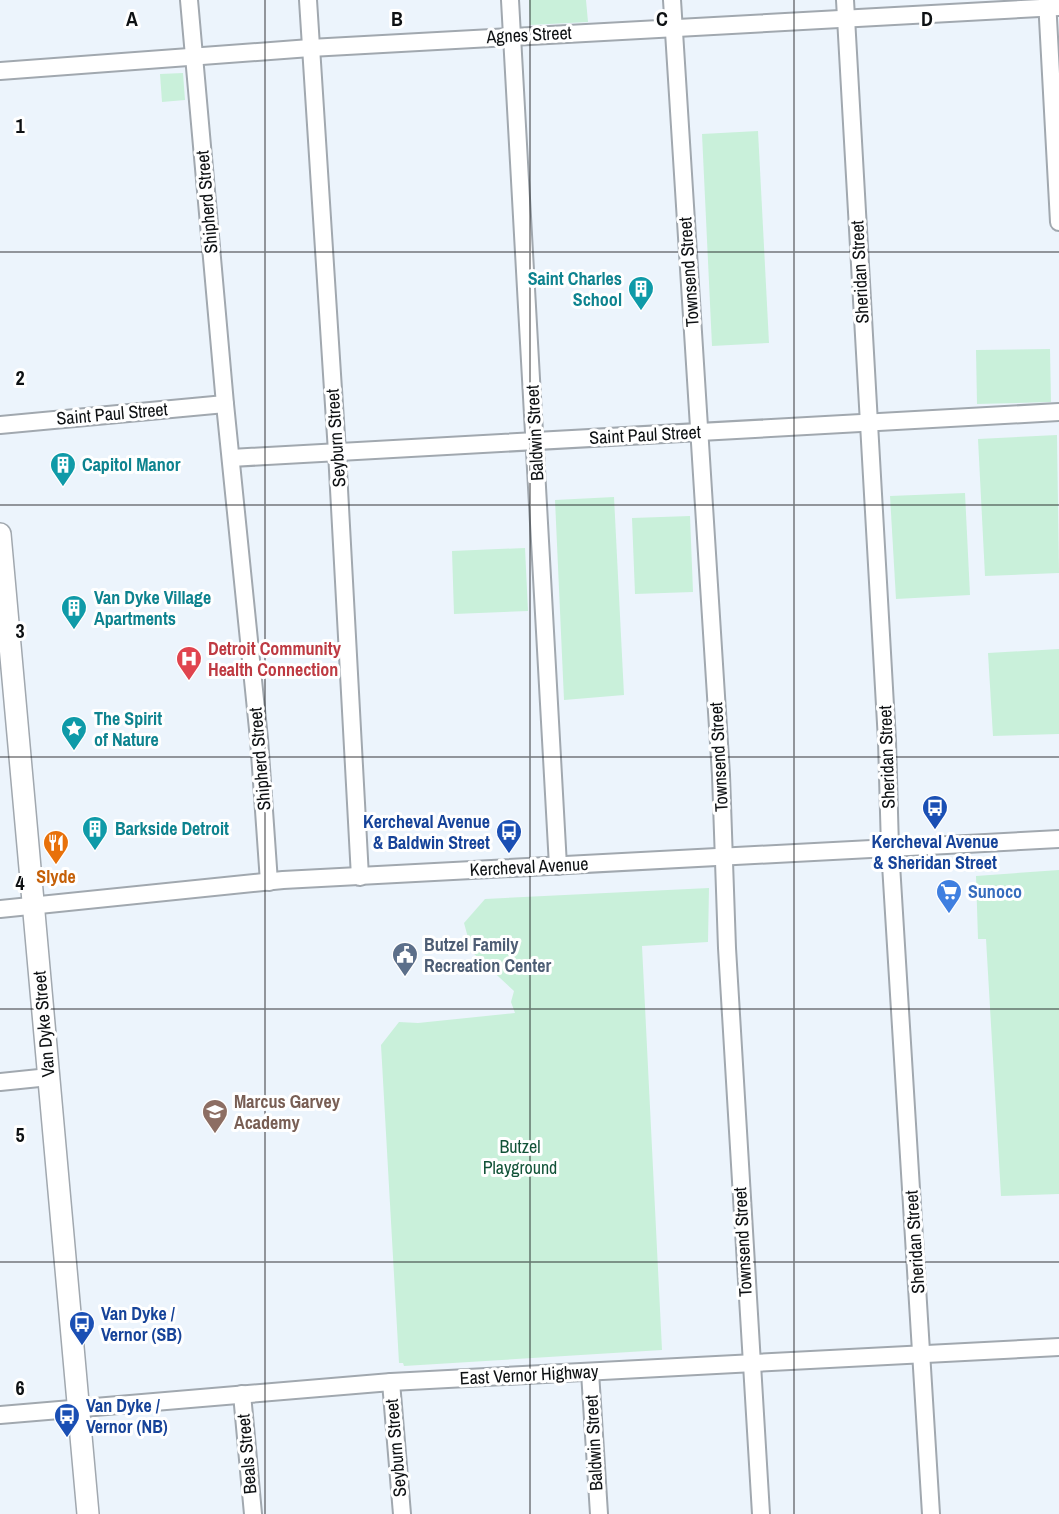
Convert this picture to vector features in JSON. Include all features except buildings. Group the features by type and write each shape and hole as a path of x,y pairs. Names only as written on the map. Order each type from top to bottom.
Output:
{"main road":[{"name":"Van Dyke Street","path":"0,534 88,1514"}],"street":[{"name":"Shipherd Street","path":"189,0 258,739 269,882"},
{"name":"Seyburn Street","path":"308,0 337,452 360,877"},
{"name":"Baldwin Street","path":"510,0 558,866"},
{"name":"Townsend Street","path":"672,0 721,775 723,856 750,1364 761,1514"},
{"name":"Sheridan Street","path":"845,0 888,749 890,848 931,1514"},
{"name":"Agnes Street","path":"0,71 194,55 1051,5"},
{"path":"1051,5 1059,222"},
{"name":"Saint Paul Street","path":"0,425 225,404"},
{"name":"Saint Paul Street","path":"231,458 1059,412"},
{"name":"Kercheval Avenue","path":"0,909 269,882 1059,839"},
{"path":"0,1082 49,1077"},
{"name":"East Vernor Highway","path":"0,1415 391,1382 1059,1347"},
{"name":"Baldwin Street","path":"590,1372 598,1514"},
{"name":"Seyburn Street","path":"391,1382 402,1514"},
{"name":"Beals Street","path":"242,1394 253,1514"}],"green space":[{"path":"529,0 586,0 588,22 530,25"},
{"path":"183,73 185,100 162,102 160,74"},
{"path":"758,131 769,343 712,346 702,134"},
{"path":"1050,349 1051,402 977,404 976,350"},
{"path":"1057,435 1059,573 985,576 978,439"},
{"path":"965,493 970,595 896,599 890,496"},
{"path":"614,497 624,695 564,700 555,500"},
{"path":"690,516 693,592 635,594 632,518"},
{"path":"525,548 528,611 454,614 452,551"},
{"path":"1059,649 1059,734 993,736 988,653"},
{"path":"1059,870 1059,1194 1001,1196 986,939 978,939 976,876"},
{"name":"Butzel Playground","path":"709,888 708,942 642,946 662,1350 404,1366 403,1363 399,1363 381,1045 399,1022 418,1023 515,1013 511,1002 514,991 472,952 464,923 485,899"}],"place":[{"name":"Saint Charles School","path":"641,312"},
{"name":"Capitol Manor","path":"63,488"},
{"name":"Van Dyke Village Apartments","path":"74,631"},
{"name":"Detroit Community Health Connection","path":"189,682"},
{"name":"The Spirit of Nature","path":"74,752"},
{"name":"Kercheval Avenue & Sheridan Street","path":"935,831"},
{"name":"Barkside Detroit","path":"95,852"},
{"name":"Kercheval Avenue & Baldwin Street","path":"509,855"},
{"name":"Slyde","path":"56,866"},
{"name":"Sunoco","path":"949,915"},
{"name":"Butzel Family Recreation Center","path":"405,978"},
{"name":"Marcus Garvey Academy","path":"215,1135"},
{"name":"Van Dyke / Vernor (SB)","path":"82,1347"},
{"name":"Van Dyke / Vernor (NB)","path":"67,1439"}]}
